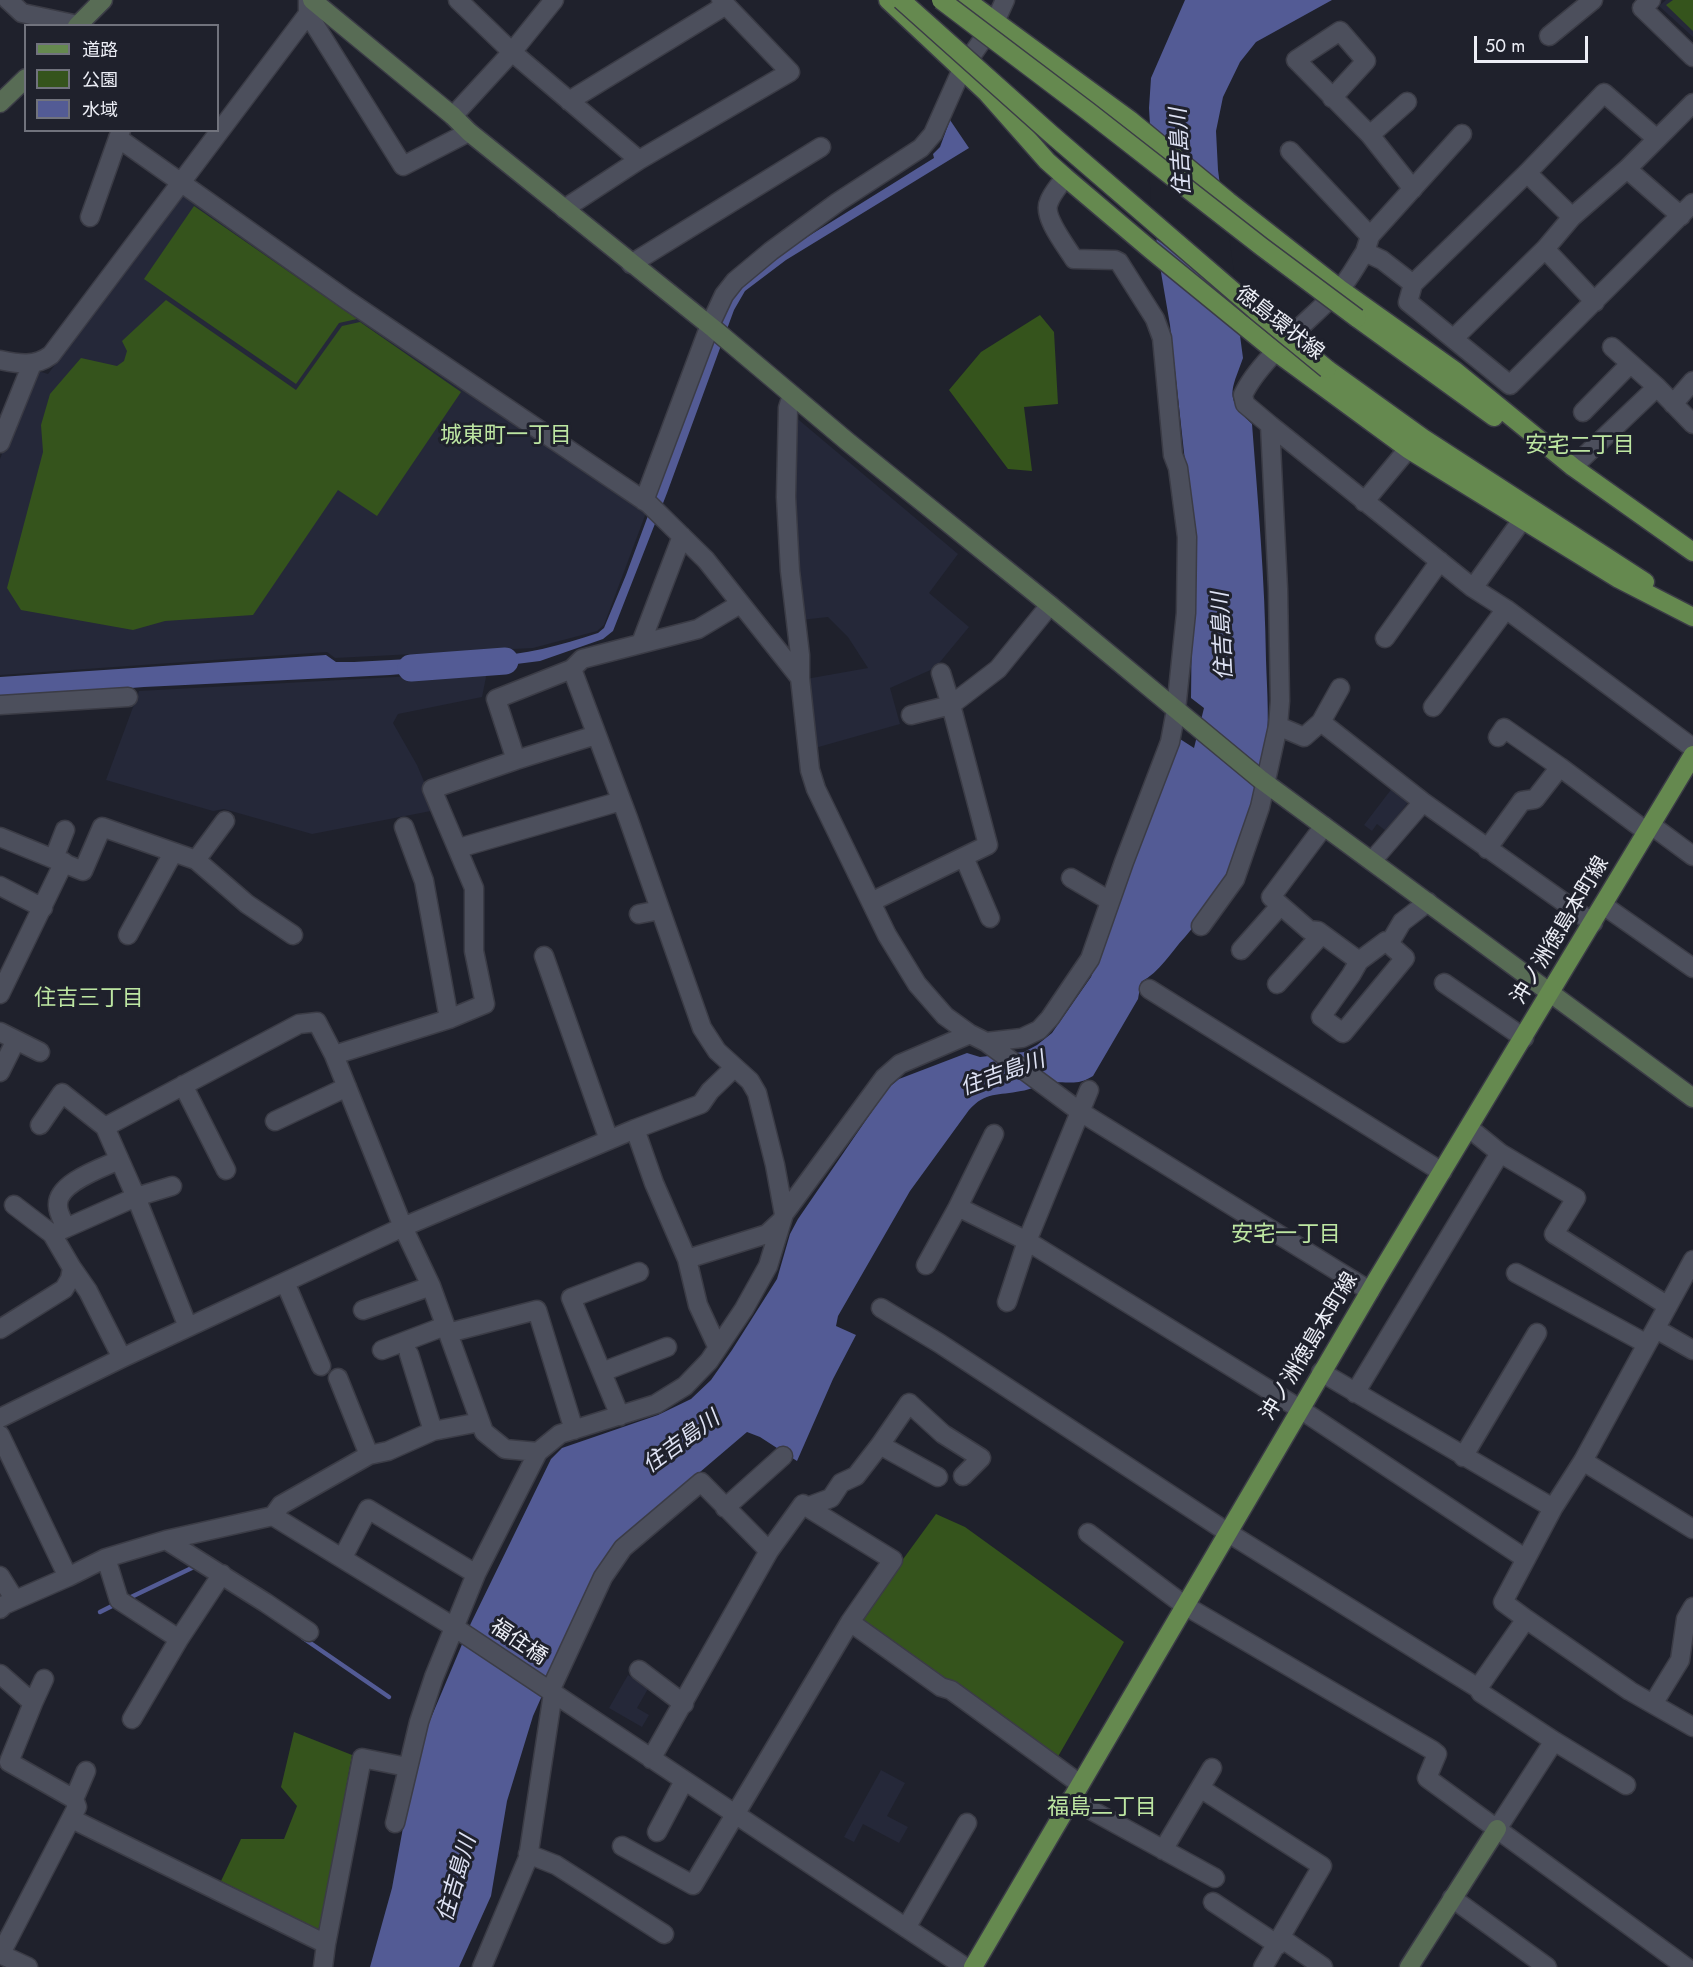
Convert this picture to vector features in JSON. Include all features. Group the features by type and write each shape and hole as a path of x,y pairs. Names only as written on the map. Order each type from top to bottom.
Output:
{"main road":[{"name":"徳島環状線","path":"888,0 987,93 1047,161 1276,352 1408,449 1619,579 1693,617"},
{"path":"901,0 1245,302 1327,369 1422,438 1616,562 1693,617"},
{"path":"941,0 1358,318 1480,407 1573,467 1693,552"},
{"path":"966,0 1140,129 1340,289 1454,370 1573,467"},
{"name":"沖ノ洲徳島本町線","path":"973,1967 1370,1291 1693,755"}],"street":[{"path":"8,0 22,13 73,24"},
{"path":"79,24 103,0"},
{"path":"458,0 512,52 639,160"},
{"path":"453,116 512,52 554,0"},
{"path":"652,506 717,331 724,295 735,281 753,266 838,202 921,148 933,134 962,69 995,22 1005,0"},
{"path":"1550,36 1593,0"},
{"path":"564,210 639,160 790,72 724,3 569,101"},
{"path":"1640,3 1693,57"},
{"path":"309,5 453,116 469,132 564,210 717,331 1263,781 1693,1098"},
{"path":"309,5 403,166 469,132"},
{"path":"219,129 309,5"},
{"path":"0,103 24,80"},
{"path":"1627,169 1687,209 1510,385 1408,302 1413,284 1527,173 1604,93 1657,139"},
{"path":"1332,98 1370,135 1413,189"},
{"path":"1370,135 1407,102"},
{"path":"1454,338 1545,249 1572,217 1627,169 1693,103"},
{"path":"0,360 32,364 42,362 51,355 217,132"},
{"path":"90,217 120,134 180,183 347,300 652,506 706,560 800,678"},
{"path":"1462,134 1368,244 1340,289 1276,352 1248,384 1243,394 1245,404 1473,588 1506,609 1693,748"},
{"path":"631,264 820,147"},
{"path":"1290,151 1382,260 1413,284"},
{"path":"1527,173 1572,217"},
{"path":"992,1047 1039,1030 1050,1018 1090,959 1170,742 1176,710 1186,612 1187,537 1178,468 1173,455 1161,338 1155,319 1119,262 1074,259 1051,221 1048,202 1065,177"},
{"path":"1545,249 1595,302"},
{"path":"1612,347 1657,387 1693,424"},
{"path":"0,443 32,364"},
{"path":"1583,412 1630,364"},
{"path":"1672,404 1693,381"},
{"path":"1573,467 1657,387"},
{"path":"792,395 788,408 786,497 790,571 810,770 816,789 887,935 917,984 945,1016 992,1047 1079,1111 1370,1291"},
{"path":"1201,926 1235,879 1260,807 1263,781 1278,726 1280,701 1278,589 1270,425"},
{"path":"1364,502 1408,449"},
{"path":"1473,588 1522,520"},
{"path":"641,643 682,536"},
{"path":"1385,638 1440,561"},
{"path":"516,760 495,699 572,669 582,658 698,629 740,604"},
{"path":"911,715 951,705 998,669 1050,605"},
{"path":"1433,707 1506,609"},
{"path":"395,1823 419,1722 459,1630 476,1574 538,1452 561,1434 656,1404 685,1386 709,1361 744,1309 768,1266 783,1217 775,1166 757,1092 750,1081 717,1051 702,1028 572,669"},
{"path":"871,902 988,845 941,673"},
{"path":"1278,726 1304,736 1321,722 1340,688"},
{"path":"0,705 128,697"},
{"path":"1321,722 1423,802 1593,923"},
{"path":"1498,737 1504,728 1649,829 1693,856"},
{"path":"334,1055 449,1019 485,1004 474,951 474,888 459,848 432,789 596,735"},
{"path":"1487,849 1522,801 1535,799 1560,767"},
{"path":"459,848 621,801"},
{"path":"1372,861 1423,802"},
{"path":"196,860 225,821"},
{"path":"1324,826 1271,897 1309,930 1318,931 1359,961"},
{"path":"0,837 83,871 102,827 196,860 247,904 293,935"},
{"path":"404,827 424,881 449,1019"},
{"path":"0,994 43,908 59,860 65,830"},
{"path":"128,935 173,853"},
{"path":"964,857 990,918"},
{"path":"1071,878 1110,901"},
{"path":"0,886 43,908"},
{"path":"1389,944 1402,922 1428,902"},
{"path":"1603,905 1690,960"},
{"path":"1242,950 1281,906"},
{"path":"639,914 660,910"},
{"path":"1277,984 1322,934"},
{"path":"1386,941 1389,944 1405,958 1343,1033 1321,1017 1359,961 1386,941"},
{"path":"544,956 609,1140"},
{"path":"1444,983 1524,1038"},
{"path":"1149,989 1442,1172"},
{"path":"105,1127 299,1024 317,1022 334,1055 403,1227 431,1286 484,1432 505,1449 538,1452"},
{"path":"687,1259 767,1234 783,1217 884,1078 900,1064 970,1034"},
{"path":"0,1072 8,1036 40,1052"},
{"path":"0,1418 122,1358 403,1227 635,1129 701,1104 710,1091 735,1068"},
{"path":"183,1085 226,1170"},
{"path":"275,1122 347,1087"},
{"path":"1007,1302 1027,1242 1089,1090"},
{"path":"40,1125 62,1093 105,1127 136,1197 188,1327"},
{"path":"1469,1128 1500,1153 1576,1198 1554,1234 1668,1306"},
{"path":"635,1129 654,1183 687,1259 698,1305 717,1346"},
{"path":"926,1265 994,1134"},
{"path":"1355,1393 1500,1153"},
{"path":"119,1160 67,1185 58,1200 58,1208 59,1231 72,1268 88,1291 122,1358"},
{"path":"59,1231 136,1197 172,1186"},
{"path":"14,1205 59,1231"},
{"path":"958,1207 1027,1242 1300,1409 1526,1559"},
{"path":"1693,1260 1503,1602 1630,1691 1693,1727"},
{"path":"0,1329 64,1289 70,1280 72,1268"},
{"path":"620,1416 571,1298 639,1272"},
{"path":"1516,1273 1651,1336 1693,1350"},
{"path":"285,1282 321,1366"},
{"path":"363,1310 431,1286"},
{"path":"880,1308 939,1343 1227,1532 1478,1688 1481,1693 1626,1785"},
{"path":"382,1350 447,1330 537,1310 574,1430"},
{"path":"1463,1457 1538,1333"},
{"path":"602,1372 667,1347"},
{"path":"409,1354 433,1431"},
{"path":"1322,1372 1553,1509"},
{"path":"338,1378 369,1455"},
{"path":"807,1508 831,1498 841,1483 856,1476 909,1403 943,1434 981,1458 963,1476"},
{"path":"0,1576 7,1604 106,1558 166,1540 273,1516 281,1505 369,1455 388,1451 433,1431 480,1422"},
{"path":"0,1435 68,1577"},
{"path":"880,1445 938,1477"},
{"path":"726,1508 783,1456"},
{"path":"1583,1461 1693,1530"},
{"path":"482,1967 528,1854 550,1691 603,1577 623,1548 701,1482 769,1551"},
{"path":"622,1845 693,1885 850,1622 893,1560 803,1504 769,1551 651,1759"},
{"path":"343,1557 368,1509 476,1574"},
{"name":"福住橋","path":"273,1516 459,1630 735,1816 965,1967"},
{"path":"1088,1533 1184,1605 1432,1750 1437,1754 1426,1778 1675,1964"},
{"path":"166,1540 220,1578 309,1632"},
{"path":"106,1558 118,1600 179,1639"},
{"path":"132,1719 179,1639 220,1578"},
{"path":"1653,1704 1680,1660 1686,1619 1693,1607"},
{"path":"1478,1688 1526,1619"},
{"path":"850,1622 941,1688 951,1690 1076,1792 1163,1850 1215,1878"},
{"path":"639,1670 684,1704"},
{"path":"0,1674 33,1703"},
{"path":"44,1679 5,1767 74,1799"},
{"path":"1409,1967 1554,1740"},
{"path":"322,1967 362,1758 407,1767"},
{"path":"1163,1850 1212,1768"},
{"path":"28,1967 0,1954 72,1818 77,1807 74,1799 86,1771"},
{"path":"657,1832 684,1781"},
{"path":"1200,1788 1323,1866 1263,1967"},
{"path":"72,1818 326,1944"},
{"path":"906,1928 967,1823"},
{"path":"528,1854 556,1865 664,1934"},
{"path":"1452,1899 1547,1967"},
{"path":"1213,1902 1323,1967"}],"shaded area":[{"path":"1666,0 1693,0 1693,37 1659,6"},
{"path":"182,194 646,513 604,625 597,631 533,648 335,658 327,652 0,675 0,459 35,370 48,374"},
{"path":"793,415 958,554 929,593 969,627 935,668 890,688 900,724 815,748 806,679 868,668 848,637 828,617 801,620 792,506"},
{"path":"487,672 482,697 398,714 393,723 417,765 436,810 312,834 224,809 213,811 106,780 139,691"},
{"path":"1393,787 1410,800 1386,831 1377,824 1372,831 1364,825"},
{"path":"628,1675 649,1687 637,1708 649,1715 642,1727 609,1708"},
{"path":"881,1770 905,1783 887,1816 908,1827 899,1843 863,1824 854,1842 844,1837"}],"green space":[{"path":"1673,0 1693,0 1693,31 1666,5"},
{"path":"194,206 357,319 339,323 296,384 144,279"},
{"path":"166,300 296,390 342,326 360,322 461,392 377,516 338,490 253,615 165,621 133,630 21,610 7,588 43,452 41,425 50,394 81,358 117,366 124,361 127,351 122,341"},
{"path":"1040,315 1054,332 1058,404 1024,407 1032,471 1008,469 949,390 981,352"},
{"path":"936,1514 965,1527 1124,1642 1056,1760 858,1621"},
{"path":"294,1732 352,1755 320,1932 221,1881 241,1839 284,1839 297,1806 281,1787"}],"water":[{"name":"住吉島川","path":"1185,0 1332,0 1256,42 1240,62 1223,97 1216,131 1218,170 1243,358 1232,394 1237,407 1252,424 1263,571 1268,708 1264,762 1247,819 1227,873 1198,921 1159,968 1141,982 1138,999 1093,1076 1076,1082 1048,1083 1028,1090 993,1095 981,1100 969,1110 910,1191 838,1316 836,1326 856,1335 833,1379 797,1461 760,1437 747,1432 693,1478 596,1574 533,1716 507,1801 491,1896 459,1967 370,1967 392,1888 417,1751 471,1623 551,1459 562,1448 658,1415 691,1399 711,1380 777,1279 790,1234 798,1219 888,1088 899,1079 967,1053 980,1057 1024,1052 1052,1033 1091,977 1176,742 1180,739 1194,748 1204,708 1191,698 1193,534 1170,325 1157,249 1149,108 1151,78"},
{"path":"950,120 969,148 786,260 745,291 734,310 667,493 613,631 603,639 540,661 469,670 468,655 485,656 534,651 598,633 604,628 626,575 722,316 743,283 783,252 934,158 933,154 940,147"},
{"path":"326,655 336,662 446,657 448,670 144,687 0,698 0,677"}],"pier":[{"path":"1149,167 1228,228 1237,295 1153,237"}],"waterway":[{"path":"411,668 505,661"},
{"path":"127,1599 198,1565"},
{"path":"100,1612 116,1604"},
{"path":"303,1638 389,1697"}],"district":[{"name":"城東町一丁目","path":"506,437"},
{"name":"安宅二丁目","path":"1580,447"},
{"name":"住吉三丁目","path":"89,1000"},
{"name":"安宅一丁目","path":"1286,1236"},
{"name":"福島二丁目","path":"1102,1809"}]}
